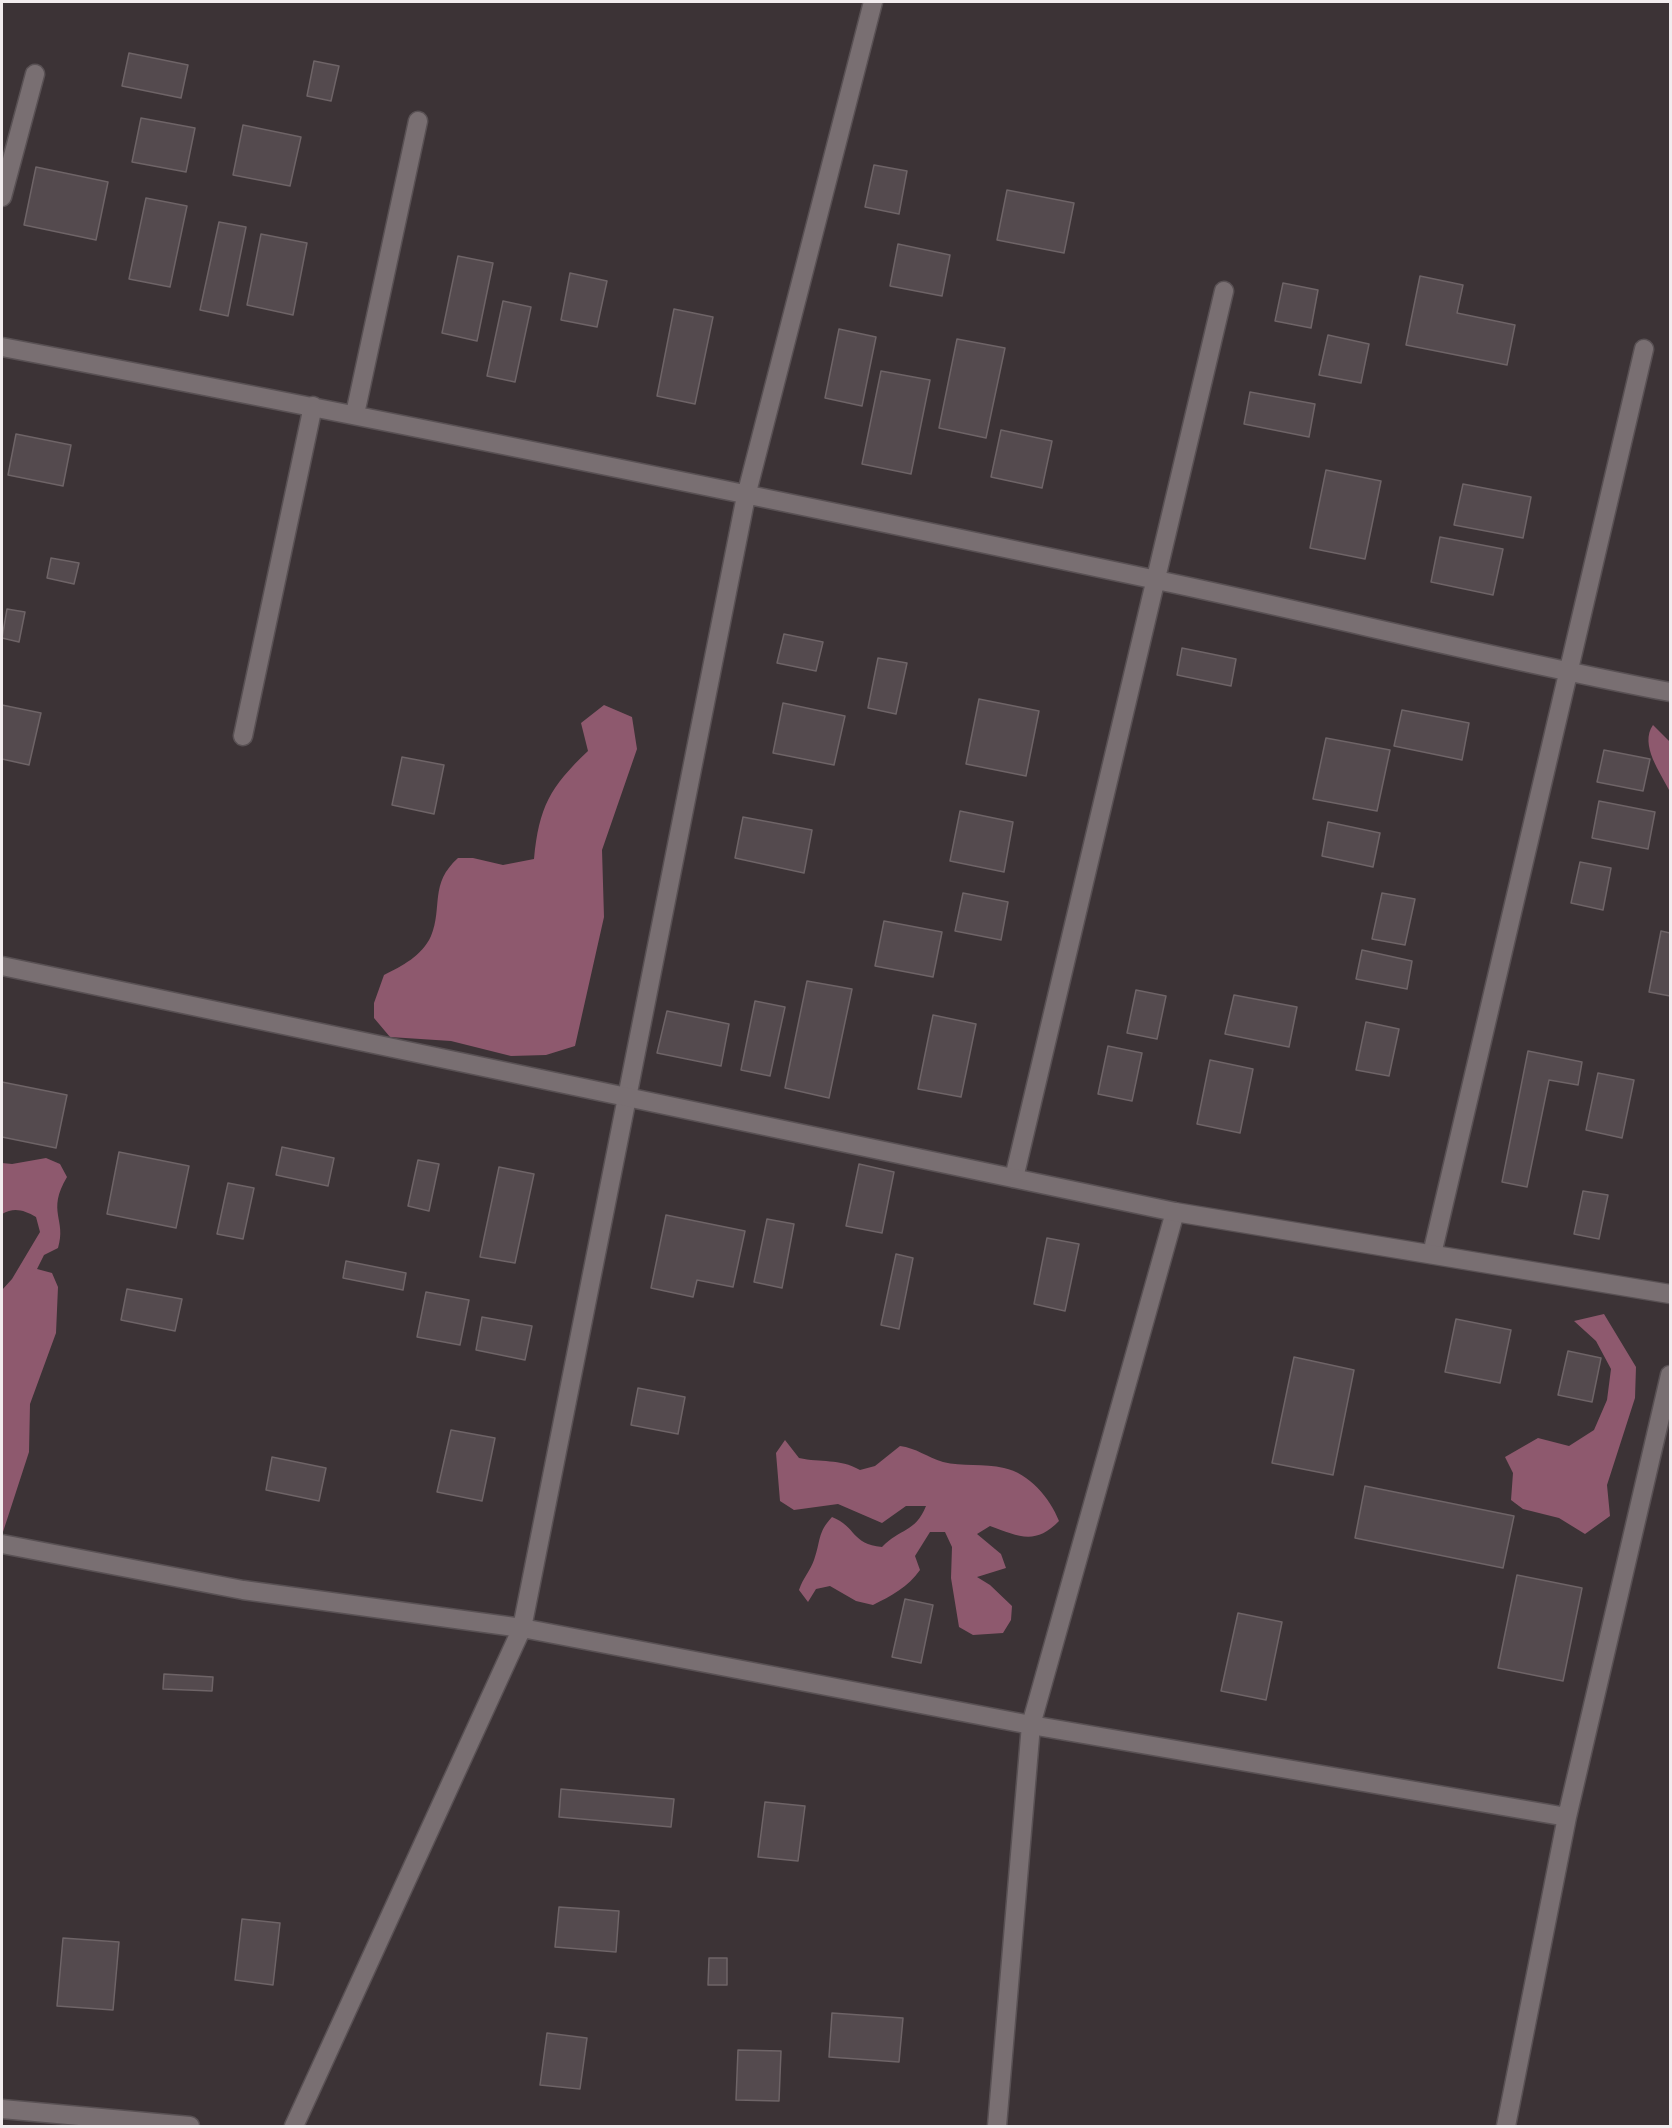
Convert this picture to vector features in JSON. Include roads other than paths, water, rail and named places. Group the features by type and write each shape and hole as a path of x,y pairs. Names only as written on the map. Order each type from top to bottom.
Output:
{"street":[{"path":"294,2127 522,1628 629,1097 746,496 873,2"},
{"path":"2,197 35,74"},
{"path":"355,414 417,121"},
{"path":"1014,1178 1224,291"},
{"path":"2,347 355,414 1155,579 1568,672 1671,692"},
{"path":"1432,1254 1644,349"},
{"path":"243,736 313,406"},
{"path":"2,966 1175,1212 1671,1294"},
{"path":"997,2127 1031,1725 1175,1212"},
{"path":"1506,2127 1567,1817 1671,1375"},
{"path":"2,1544 243,1590 522,1628 1031,1725 1567,1817"},
{"path":"2,2109 190,2127"}]}
